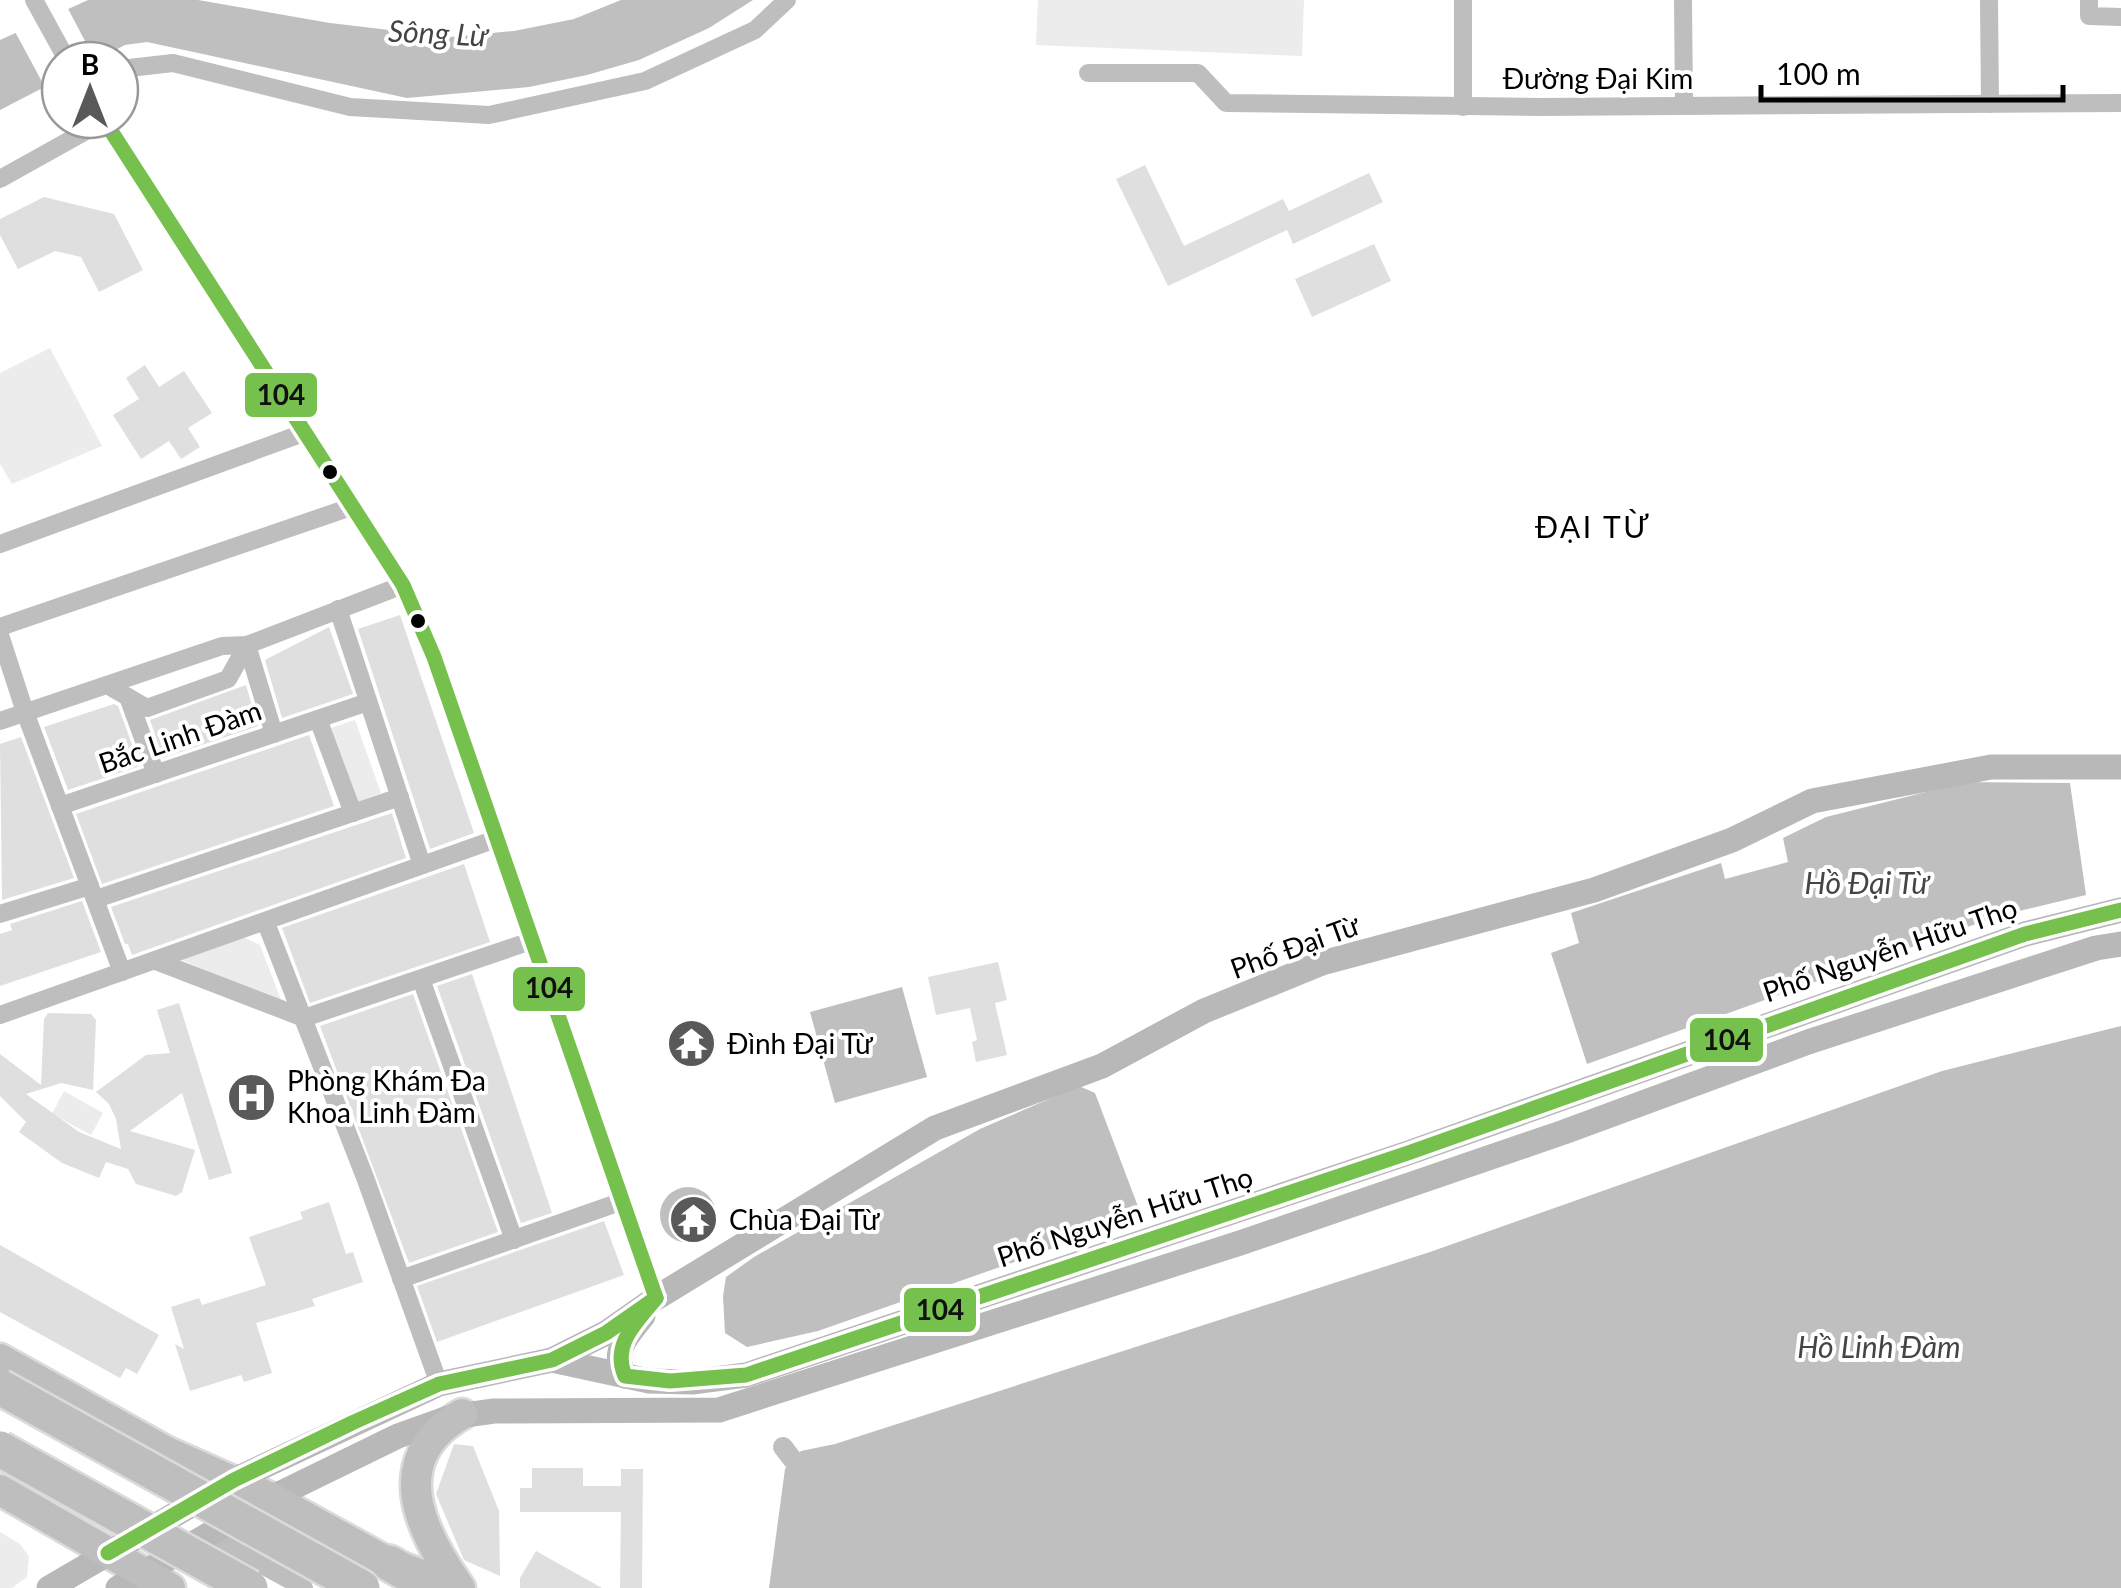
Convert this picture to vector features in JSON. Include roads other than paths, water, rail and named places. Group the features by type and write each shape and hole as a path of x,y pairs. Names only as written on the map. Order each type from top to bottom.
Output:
{"highway":[{"path":"0,1387 362,1588"},
{"path":"0,1449 250,1588"},
{"path":"390,1563 432,1588"}],"main road":[{"name":"Phố Đại Từ","path":"552,1360 606,1333 656,1298 935,1128 1102,1066 1204,1011 1322,963 1594,890 1690,856 1829,797 1991,767 2121,767"},
{"name":"Phố Nguyễn Hữu Thọ","path":"49,1588 234,1480 440,1384 552,1360 649,1381 692,1382 746,1375 1408,1154 2006,940 2121,910"},
{"path":"130,1580 272,1498 398,1436 462,1414 719,1410 1240,1243 1564,1132 1808,1042 2060,959 2121,944"},
{"path":"1229,1214 1240,1243"},
{"path":"625,1376 618,1364 618,1351 656,1298"},
{"path":"0,1359 166,1452 272,1498 390,1563 459,1588"},
{"path":"459,1588 428,1536 416,1499 416,1473 424,1446 444,1425 462,1414"},
{"path":"0,1490 108,1553 130,1580 170,1588"},
{"path":"172,1516 208,1535"}],"street":[{"path":"34,0 56,40"},
{"path":"140,67 172,63 350,107 489,116 645,81 754,30 787,0"},
{"path":"1462,0 1463,107"},
{"path":"1684,0 1684,106"},
{"path":"1989,0 1990,104"},
{"path":"2088,0 2088,16 2121,17"},
{"name":"Đường Đại Kim","path":"1088,73 1198,73 1226,103 1463,107 2121,103"},
{"path":"0,179 69,140"},
{"path":"117,140 403,584 434,657 656,1298"},
{"path":"0,544 306,432"},
{"path":"0,627 354,506"},
{"path":"0,721 222,646 247,645 403,584"},
{"path":"338,609 422,865"},
{"path":"0,635 122,972"},
{"path":"107,685 148,708 228,679 247,645"},
{"path":"247,645 274,734"},
{"path":"128,697 156,774"},
{"name":"Bắc Linh Đàm","path":"60,806 368,702"},
{"path":"318,719 353,813"},
{"path":"0,914 93,892 400,797"},
{"path":"0,1015 496,839"},
{"path":"266,923 440,1384"},
{"path":"156,960 304,1018 531,941"},
{"path":"420,978 514,1240"},
{"path":"401,1279 620,1202"},
{"path":"208,1535 304,1588"}],"water":[{"path":"88,0 198,0 330,23 449,37 514,31 574,19 621,0 753,0 709,28 639,60 587,75 529,87 407,98 140,40 40,40 40,89 0,110 0,40"},
{"name":"Hồ Đại Từ","path":"1966,782 2070,783 2086,895 1998,916 1587,1064 1551,953 1579,943 1571,913 1721,863 1725,879 1788,862 1783,838 1826,817"},
{"path":"902,987 927,1077 835,1103 810,1012"},
{"name":"Hồ Linh Đàm","path":"2121,1026 2121,1588 769,1588 785,1469 801,1451 835,1444 1430,1252 1942,1071"},
{"path":"1079,1086 1095,1093 1142,1217 818,1331 747,1347 725,1333 726,1277 754,1257 980,1129"},
{"path":"688,1187 707,1196 716,1215 707,1234 688,1243 669,1234 660,1215 669,1196"}],"waterway":[{"path":"783,1447 793,1460"}],"place":[{"name":"Đình Đại Từ","path":"692,1044"},
{"name":"Phòng Khám Đa Khoa Linh Đàm","path":"252,1097"},
{"name":"Chùa Đại Từ","path":"694,1220"}],"district":[{"name":"ĐẠI TỪ","path":"1593,528"}],"water label":[{"name":"Sông Lừ","path":"438,34"}]}
